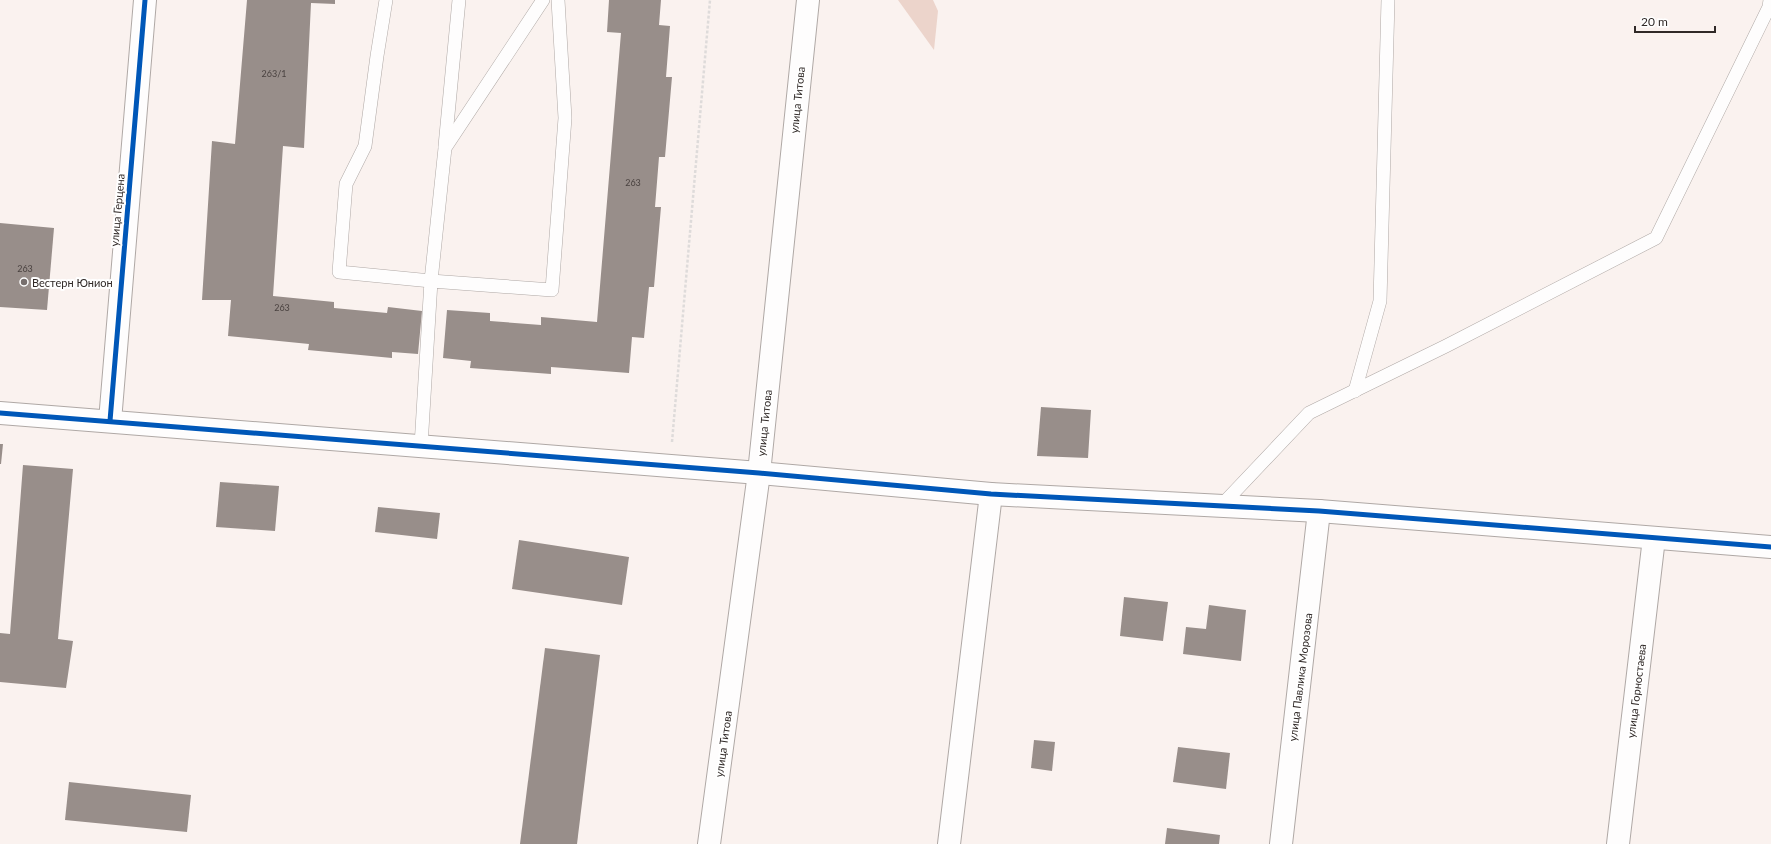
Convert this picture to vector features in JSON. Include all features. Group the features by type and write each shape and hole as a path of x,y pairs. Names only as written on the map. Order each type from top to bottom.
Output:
{"street":[{"name":"улица Герцена","path":"110,421 145,0"},
{"name":"улица Титова","path":"709,844 759,473 808,0"},
{"path":"0,413 759,473 991,494 1319,511 1771,547"},
{"path":"949,844 991,494"},
{"name":"улица Павлика Морозова","path":"1281,844 1319,511"},
{"name":"улица Горностаева","path":"1618,844 1654,538"}],"lane":[{"path":"386,0 365,146 346,184 339,272 431,281 552,290 564,118 558,0"},
{"path":"421,446 431,281 459,0"},
{"path":"445,148 543,0"},
{"path":"1355,390 1380,301 1388,0"},
{"path":"1221,506 1309,413 1446,346 1656,238 1769,7 1770,0"}],"path":[{"path":"670,466 710,0"}],"shaded area":[{"path":"898,0 933,0 938,11 934,50"}],"building":[{"path":"247,0 335,0 335,4 311,3 304,148 283,146 273,296 334,302 334,308 387,313 388,307 422,311 418,354 392,352 392,358 308,350 309,344 228,336 231,300 202,300 212,141 235,144"},
{"path":"609,0 661,0 659,25 670,26 666,77 672,77 665,157 659,157 655,207 661,207 654,287 649,287 644,338 632,337 629,373 551,367 551,374 470,368 471,361 443,358 447,310 490,313 490,321 541,325 541,317 597,322 621,33 607,32"},
{"path":"0,223 54,228 47,310 0,307"},
{"path":"1041,407 1091,410 1088,458 1037,456"},
{"path":"0,444 3,444 1,464 0,464"},
{"path":"23,465 73,469 58,639 73,641 66,688 0,682 0,633 10,634"},
{"path":"220,482 279,486 275,531 216,527"},
{"path":"378,507 440,513 437,539 375,532"},
{"path":"519,540 629,557 622,605 512,589"},
{"path":"1124,597 1168,602 1163,641 1120,636"},
{"path":"1209,605 1246,610 1241,661 1183,654 1186,627 1206,629"},
{"path":"545,648 600,655 577,844 520,844"},
{"path":"1034,740 1055,742 1052,771 1031,768"},
{"path":"1178,747 1230,753 1226,789 1173,782"},
{"path":"69,782 191,795 187,832 65,820"},
{"path":"1167,828 1220,835 1219,844 1165,844"}],"cycle path":[{"path":"110,421 145,0"},
{"path":"0,413 759,473 991,494 1319,511 1771,547"}],"place":[{"name":"Вестерн Юнион","path":"24,282"}]}
